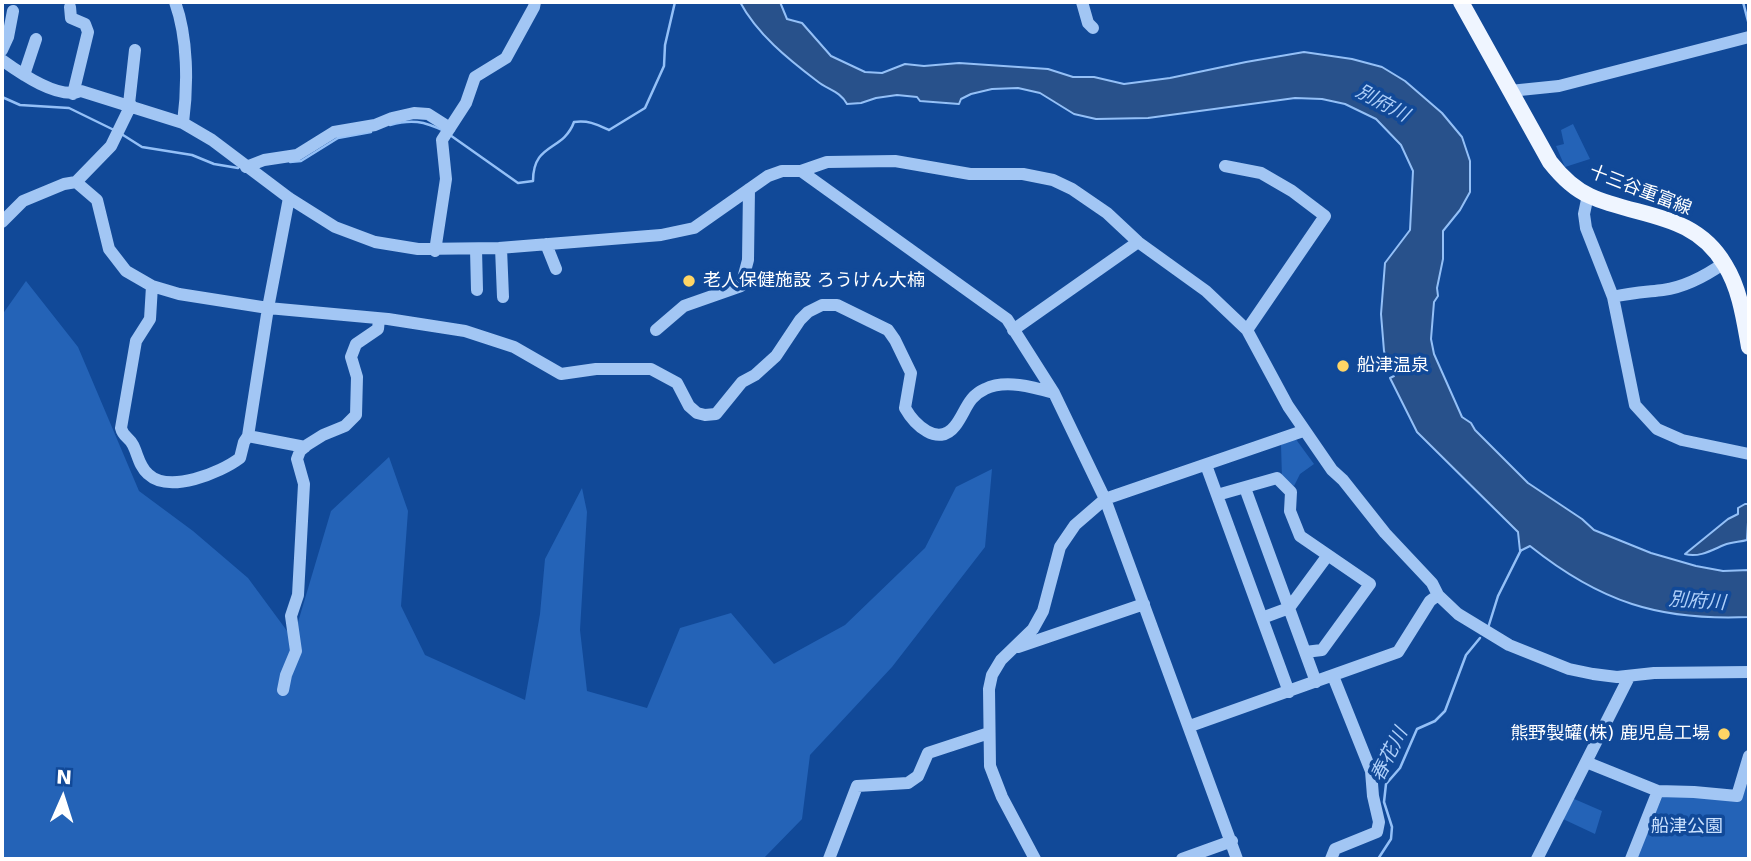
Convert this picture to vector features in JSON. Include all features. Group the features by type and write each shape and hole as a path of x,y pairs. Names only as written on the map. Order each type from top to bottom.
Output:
{"main road":[{"name":"十三谷重富線","path":"1461,2 1549,162 1561,176 1588,195 1608,203 1655,214 1682,225 1708,243 1724,262 1745,302 1749,347"}],"street":[{"path":"175,2 186,72 187,92 183,123"},
{"path":"435,251 446,179 447,133 466,103 475,77 506,58 535,2"},
{"path":"1082,2 1088,23 1093,28"},
{"path":"70,8 71,18 85,24 88,32 73,94"},
{"path":"2,50 8,37 13,11"},
{"path":"1510,91 1559,86 1744,38"},
{"path":"24,75 36,39"},
{"path":"2,222 23,201 64,184 76,182 111,146 130,105 135,50"},
{"path":"2,60 46,86 73,94 81,91 183,123 212,140 289,198 335,227 394,247 435,251 502,248 661,235 694,228 768,176 782,170 801,171 827,162 911,163 970,174 1023,174 1053,180 1107,212 1138,242 1206,291 1247,330 1303,431 1332,470 1432,583 1438,595 1469,621 1509,645 1536,657 1593,674 1629,677 1654,673 1749,672"},
{"path":"246,167 276,156 297,155 334,132 375,125 414,113 428,114 447,133"},
{"path":"1225,166 1261,173 1292,191 1325,216 1247,330"},
{"path":"801,171 1007,319 1054,394 1105,499 1237,859"},
{"path":"76,182 97,200 109,249 126,271 152,286 179,294 268,308 465,331 497,340 561,374 596,369 651,369 677,383 689,406 705,415 716,414 742,382 755,375 776,356 800,320 808,312 822,305 837,305 888,330 911,373 905,408 919,427 929,433 938,435 955,427 972,397 994,385 1029,387 1054,394"},
{"path":"656,330 684,306 741,286 748,260 749,190"},
{"path":"1588,195 1584,214 1586,228 1613,297 1635,405 1657,429 1682,440 1749,454"},
{"path":"152,286 150,319 136,341 121,421 123,436 132,443 141,467 155,480 185,482 224,470 240,458 248,436 289,198"},
{"path":"1013,330 1138,242"},
{"path":"546,244 556,270"},
{"path":"502,248 503,297"},
{"path":"476,249 477,290"},
{"path":"1613,297 1637,291 1665,290 1707,275 1724,262"},
{"path":"283,690 296,651 291,616 298,595 304,484 297,459 305,447 323,435 345,426 356,415 357,377 351,357 356,344 378,329 379,319"},
{"path":"1035,859 997,786 990,766 989,689 992,675 1001,660 1033,629 1043,611 1060,547 1075,525 1105,499 1303,431"},
{"path":"248,436 305,447"},
{"path":"1206,465 1289,692"},
{"path":"1217,495 1278,478 1291,492 1290,511 1300,536 1370,584 1322,650 1305,652"},
{"path":"1245,488 1316,682"},
{"path":"1262,618 1289,608 1328,555"},
{"path":"1190,726 1398,652 1430,601 1438,595"},
{"path":"1014,648 1144,604"},
{"path":"1331,859 1335,849 1377,832 1380,822 1373,796 1371,771 1333,676"},
{"path":"1537,859 1629,677"},
{"path":"829,859 857,786 908,783 918,776 928,753 989,733"},
{"path":"1586,762 1658,791 1737,796 1749,757"},
{"path":"1631,859 1658,791"},
{"path":"1182,859 1232,841"}],"green space":[{"path":"1573,124 1590,159 1565,167 1556,146 1564,144 1561,130"},
{"path":"26,281 78,347 139,491 193,531 248,578 293,639 331,511 389,457 408,511 401,606 425,655 525,700 540,614 545,559 582,488 587,512 580,630 587,691 647,708 680,628 731,613 774,664 845,625 925,548 956,487 992,469 985,547 892,667 810,755 802,819 763,859 2,859 2,315"},
{"path":"1295,438 1314,464 1300,474 1294,486 1282,478 1281,445"},
{"name":"船津公園","path":"1749,765 1749,859 1636,859 1664,793 1740,800"},
{"path":"1572,798 1602,811 1595,834 1563,819"}],"water":[{"name":"別府川","path":"740,2 780,2 787,19 802,23 831,56 865,72 882,73 905,64 924,66 959,63 1048,69 1073,77 1094,77 1124,84 1170,78 1304,52 1352,59 1382,67 1405,81 1442,113 1462,137 1470,161 1470,192 1443,231 1443,259 1438,296 1434,302 1431,339 1434,354 1462,417 1471,423 1528,483 1594,530 1651,553 1696,566 1723,571 1749,570 1749,617 1687,615 1632,604 1581,581 1530,546 1520,551 1518,532 1417,432 1390,378 1395,371 1387,361 1384,351 1381,314 1385,263 1410,230 1413,171 1401,145 1376,119 1345,104 1322,99 1295,98 1148,118 1096,119 1074,114 1040,93 1018,88 992,89 971,94 961,99 959,104 920,101 917,97 897,95 847,104 841,96 817,81 774,45 755,25"},
{"path":"1749,504 1747,540 1700,554 1685,554 1738,514 1738,508"}],"waterway":[{"path":"450,135 518,183 533,181 538,160 569,132 574,122 592,123 609,130 645,108 664,66 665,45 675,2"},
{"path":"1743,2 1749,25"},
{"path":"2,97 20,105 69,108 114,130"},
{"path":"390,125 417,122 444,131"},
{"path":"290,162 301,161 338,138 371,132"},
{"path":"123,135 142,147 192,155 214,164 238,168"},
{"name":"春花川","path":"1488,628 1498,596 1521,550"},
{"name":"春花川","path":"1378,859 1391,839 1392,827 1384,802 1386,784 1400,768 1417,729 1435,721 1445,711 1466,655 1480,638"}],"place":[{"name":"老人保健施設 ろうけん大楠","path":"689,281"},
{"name":"船津温泉","path":"1343,366"},
{"name":"熊野製罐(株) 鹿児島工場","path":"1724,734"}]}
